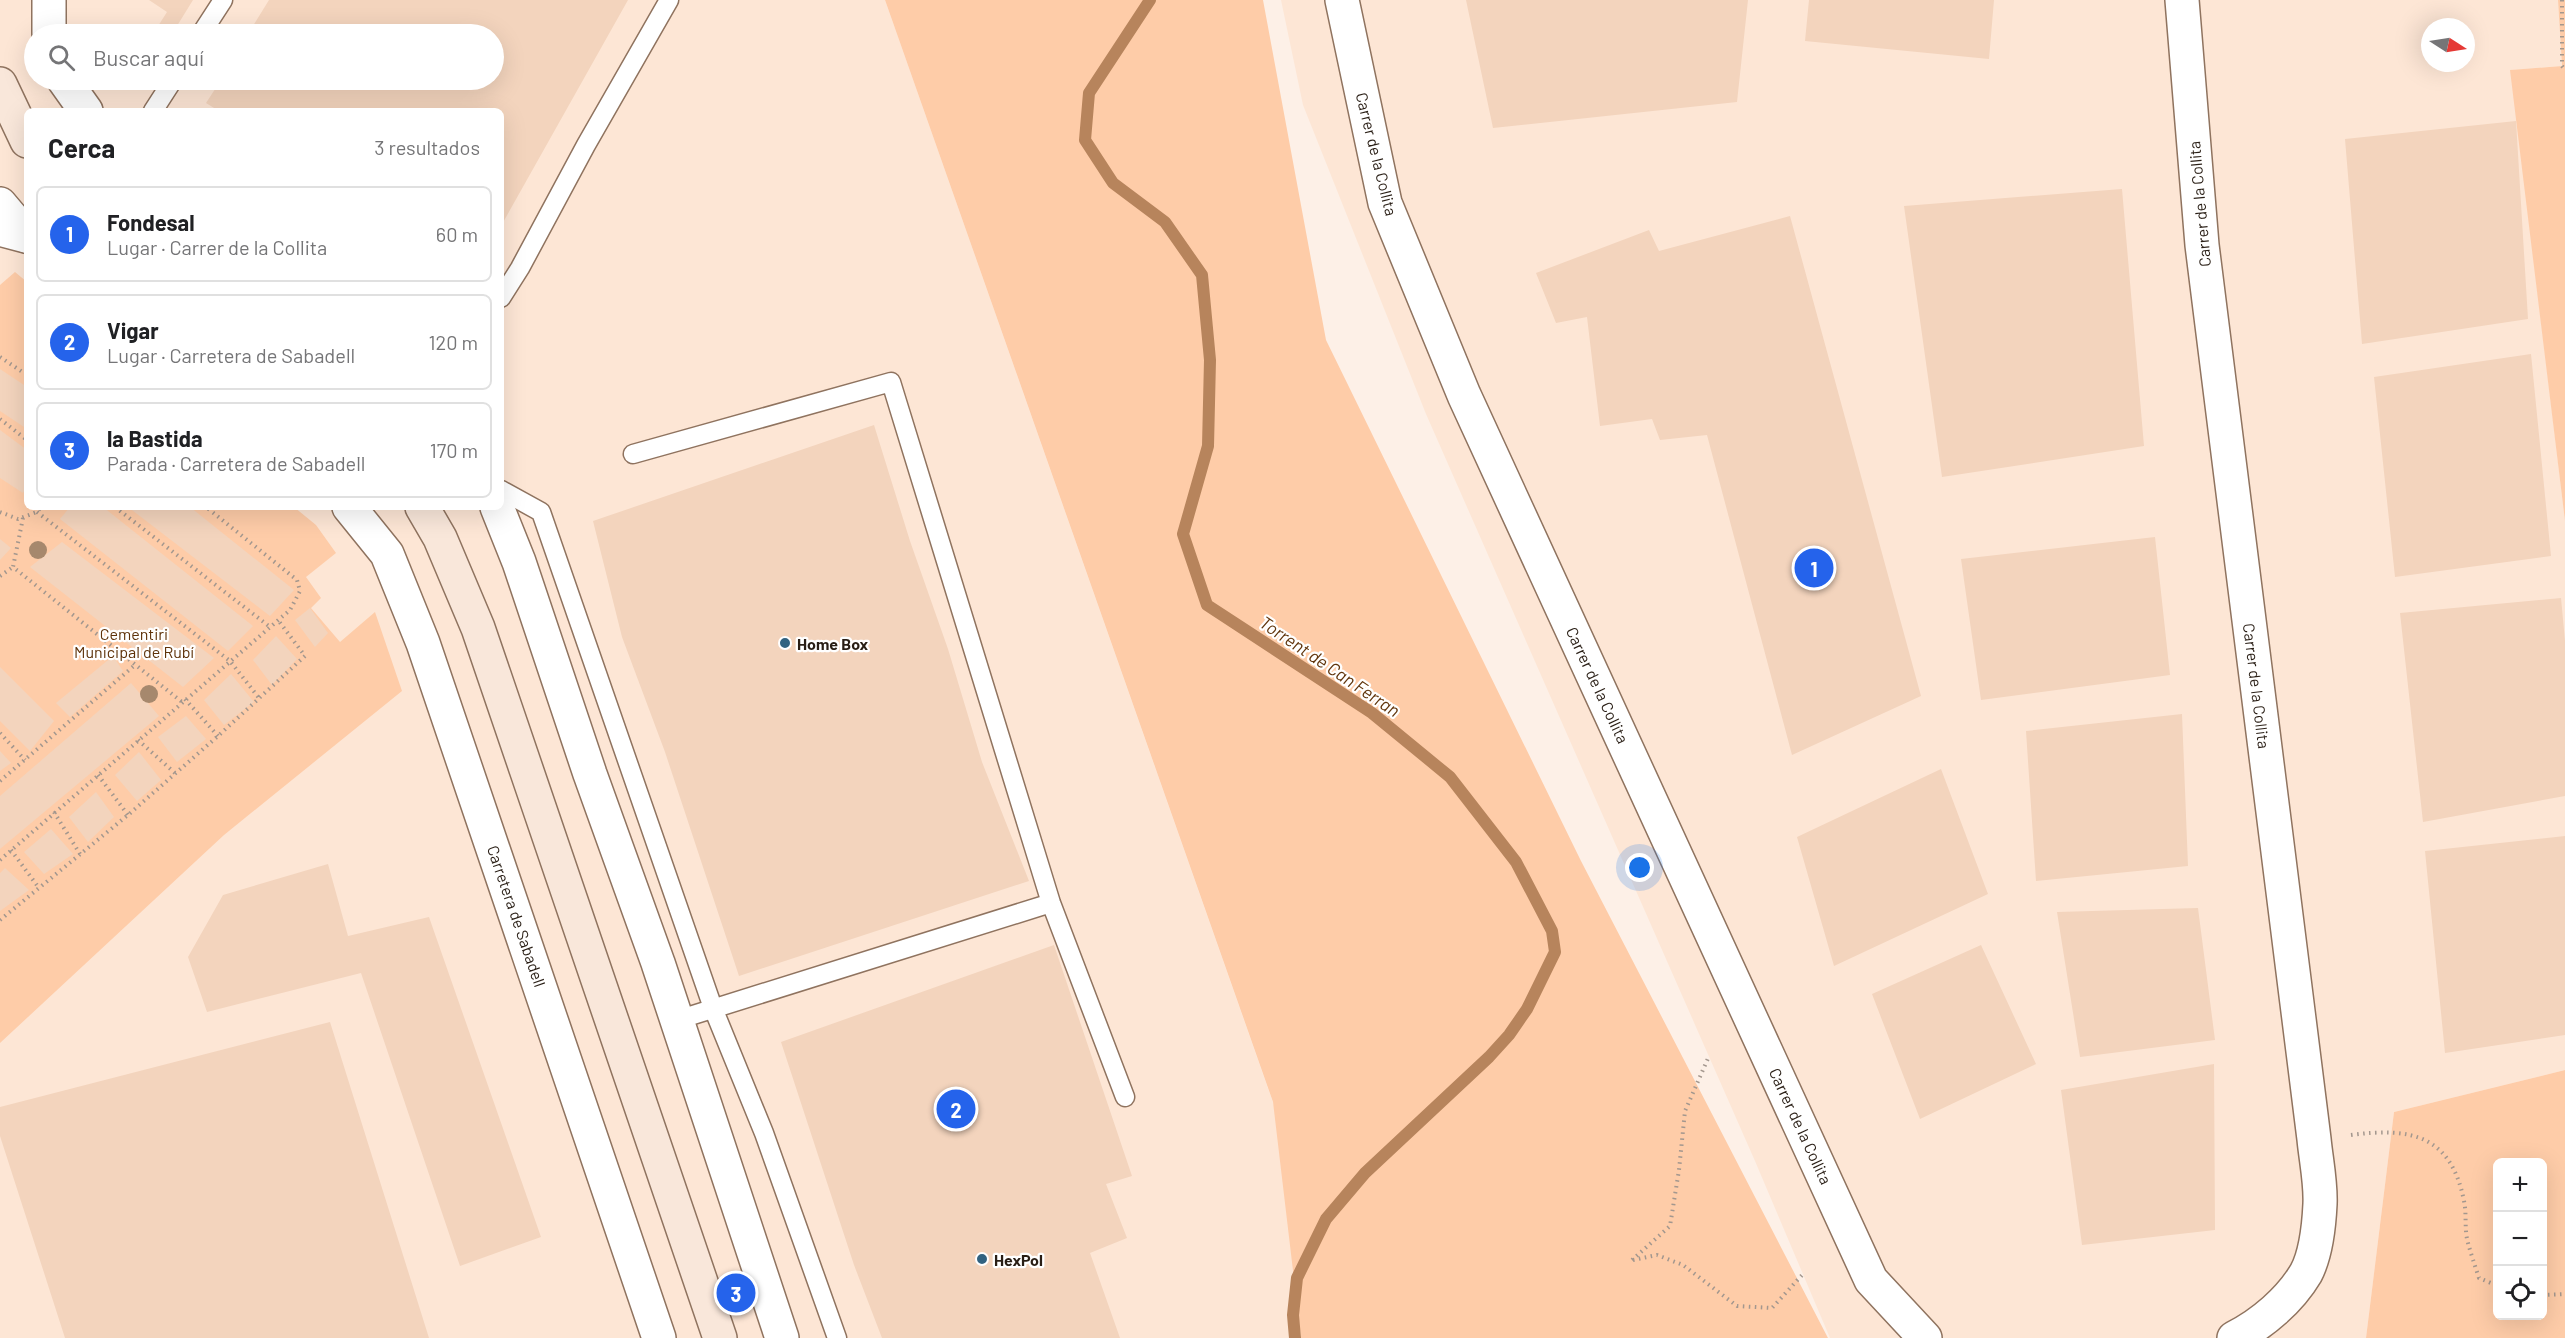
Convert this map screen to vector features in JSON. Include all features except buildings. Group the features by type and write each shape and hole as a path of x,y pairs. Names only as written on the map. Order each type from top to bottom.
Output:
{"main road":[{"path":"0,84 10,110 24,136"},
{"path":"424,510 440,538 478,628 720,1338"}],"street":[{"path":"49,0 50,24"},
{"name":"Carrer de la Collita","path":"1342,0 1385,203 1464,395 1871,1280 1925,1338"},
{"name":"Carrer de la Collita","path":"2182,0 2202,245 2314,1139 2320,1203 2315,1242 2306,1272 2286,1298 2255,1328 2234,1338"},
{"path":"71,90 84,108"},
{"path":"0,204 24,232"},
{"name":"Carretera de Sabadell","path":"351,510 387,554 423,643 659,1338"},
{"path":"498,510 519,562 590,774 677,1020 782,1338"}],"lane":[{"path":"207,24 222,0"},
{"path":"504,293 669,0"},
{"path":"155,108 166,90"},
{"path":"0,237 24,243"},
{"path":"633,454 891,382 1051,903 1125,1097"},
{"path":"504,492 541,512 714,1008 764,1133 837,1338"},
{"path":"677,1020 1051,903"}],"path":[{"path":"2562,0 2562,66 2565,70"},
{"path":"0,357 24,373"},
{"path":"0,419 24,438"},
{"path":"119,510 270,627"},
{"path":"0,860 290,610 300,591 297,580 210,510"},
{"path":"0,512 18,519 37,512 230,661 260,698"},
{"path":"0,576 13,567 23,518"},
{"path":"13,567 135,665 184,701 218,736"},
{"path":"0,920 128,815 305,656 278,620"},
{"path":"0,782 135,665"},
{"path":"0,733 25,760"},
{"path":"138,740 176,773"},
{"path":"98,775 128,815"},
{"path":"54,812 80,854"},
{"path":"11,850 39,888"},
{"path":"1709,1056 1685,1112 1670,1226 1632,1260 1657,1255 1683,1265 1737,1306 1772,1308 1803,1274"},
{"path":"2314,1139 2372,1132 2409,1134 2433,1143 2447,1156 2457,1179 2464,1202 2467,1240 2479,1278 2493,1284"},
{"path":"2547,1295 2565,1294"}],"shaded area":[{"path":"0,0 885,0 1283,1131 1313,1338 0,1338"},
{"path":"1281,0 2558,0 2562,66 2511,70 2565,521 2565,1070 2394,1112 2366,1338 1830,1338 1755,1161 1426,414 1303,105"}],"green space":[{"path":"885,0 1263,0 1326,340 1581,861 1828,1338 1301,1338 1273,1102"},
{"path":"2558,0 2565,0 2565,521 2510,70 2562,66"},
{"name":"Cementiri Municipal de Rubí","path":"15,272 24,280 24,510 298,510 316,525 336,553 306,577 321,598 311,608 340,642 375,612 402,691 224,835 0,1043 0,285"},
{"path":"2565,1070 2565,1338 2366,1338 2394,1112"}],"waterway":[{"name":"Torrent de Can Ferran","path":"1150,0 1089,93 1085,140 1113,183 1165,222 1202,275 1210,360 1208,446 1183,534 1207,605 1372,713 1450,777 1516,862 1552,931 1555,952 1527,1009 1509,1035 1489,1057 1365,1173 1326,1219 1297,1278 1293,1315 1295,1338"}],"place":[{"name":"Fondesal","path":"1814,568"},
{"name":"Home Box","path":"785,643"},
{"name":"Vigar","path":"956,1109"},
{"name":"HexPol","path":"982,1259"},
{"name":"la Bastida","path":"736,1293"}]}
